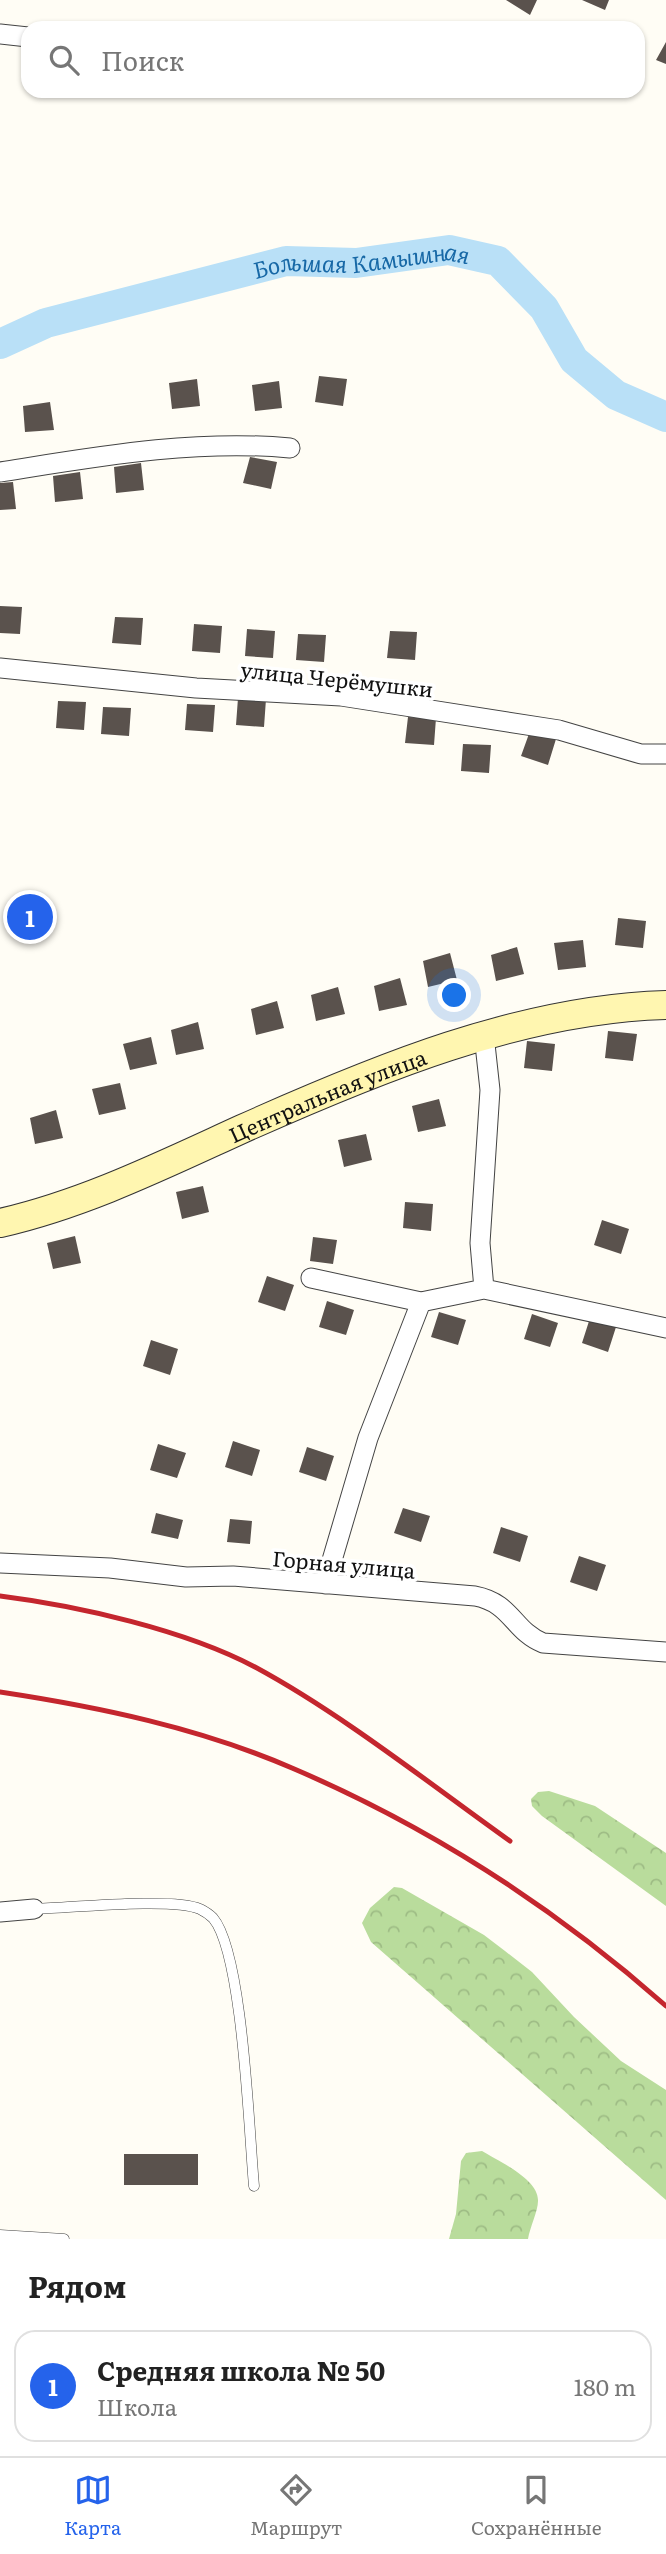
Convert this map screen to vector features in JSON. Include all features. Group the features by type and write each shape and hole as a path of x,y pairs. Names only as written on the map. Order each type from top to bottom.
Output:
{"street":[{"path":"0,34 21,36"},
{"path":"0,472 84,458 242,444 290,448"},
{"name":"улица Черёмушки","path":"0,668 196,688 341,696 559,730 641,754 666,754"},
{"name":"Центральная улица","path":"0,1223 88,1196 305,1101 484,1035 552,1016 620,1006 666,1005"},
{"path":"484,1035 490,1090 480,1243 484,1289"},
{"path":"311,1278 421,1302 484,1289 666,1328"},
{"path":"325,1584 368,1438 421,1302"},
{"name":"Горная улица","path":"0,1563 325,1584 488,1599 513,1616 530,1637 543,1643 666,1652"},
{"path":"0,1912 34,1909"}],"lane":[{"path":"34,1909 172,1904 197,1908 212,1917 226,1948 241,2029 254,2186"},
{"path":"0,2235 64,2239"}],"green space":[{"path":"549,1791 595,1806 666,1853 666,1906 542,1816 532,1806 531,1799 538,1792"},
{"path":"394,1887 402,1888 484,1935 532,1972 574,2017 621,2061 666,2090 666,2200 371,1942 362,1923 370,1908"},
{"path":"482,2151 525,2178 537,2193 538,2205 528,2239 449,2239 456,2214 461,2161 466,2153"}],"building":[{"path":"506,0 537,0 530,15"},
{"path":"582,0 609,0 605,10"},
{"path":"666,42 666,64 656,60"},
{"path":"319,376 347,379 343,406 315,402"},
{"path":"197,379 200,406 172,409 169,383"},
{"path":"279,381 282,408 255,411 252,385"},
{"path":"50,402 54,430 25,432 23,406"},
{"path":"250,457 277,462 271,489 243,483"},
{"path":"141,463 144,490 116,493 114,467"},
{"path":"80,472 83,499 55,502 53,476"},
{"path":"13,482 16,509 0,510 0,483"},
{"path":"0,606 22,607 20,634 0,633"},
{"path":"115,617 143,618 141,645 112,643"},
{"path":"194,624 222,626 220,653 192,651"},
{"path":"247,629 275,631 273,658 245,656"},
{"path":"390,631 417,632 415,660 387,658"},
{"path":"298,634 326,635 324,662 296,660"},
{"path":"238,698 266,699 264,727 236,725"},
{"path":"58,701 86,702 84,730 56,728"},
{"path":"187,704 215,705 213,732 185,730"},
{"path":"103,707 131,708 129,736 101,734"},
{"path":"408,717 436,718 434,745 405,743"},
{"path":"530,731 556,739 548,765 521,756"},
{"path":"463,744 491,745 489,773 461,771"},
{"path":"618,918 646,921 643,948 615,945"},
{"path":"583,940 586,967 558,970 554,943"},
{"path":"517,947 524,974 496,981 491,955"},
{"path":"450,953 457,980 428,987 423,961"},
{"path":"400,978 407,1005 379,1011 374,986"},
{"path":"338,987 345,1014 316,1021 311,995"},
{"path":"277,1001 284,1028 256,1035 251,1009"},
{"path":"198,1022 204,1049 176,1055 171,1030"},
{"path":"608,1031 637,1034 633,1061 605,1058"},
{"path":"151,1037 157,1064 130,1070 123,1044"},
{"path":"527,1041 555,1044 552,1071 524,1068"},
{"path":"120,1083 126,1109 99,1115 92,1089"},
{"path":"439,1099 446,1126 418,1132 412,1106"},
{"path":"56,1110 63,1138 35,1144 30,1118"},
{"path":"366,1134 372,1160 344,1167 338,1140"},
{"path":"203,1186 209,1212 182,1219 176,1192"},
{"path":"405,1202 433,1204 431,1231 403,1228"},
{"path":"602,1220 629,1229 621,1254 594,1245"},
{"path":"75,1236 81,1263 53,1269 47,1243"},
{"path":"313,1237 337,1240 333,1264 310,1261"},
{"path":"267,1276 294,1285 285,1311 258,1302"},
{"path":"327,1301 354,1310 346,1335 319,1327"},
{"path":"439,1312 466,1320 458,1345 431,1337"},
{"path":"532,1314 558,1323 550,1347 524,1339"},
{"path":"590,1318 616,1327 608,1352 582,1343"},
{"path":"151,1340 178,1349 170,1375 143,1366"},
{"path":"233,1441 260,1450 252,1476 225,1467"},
{"path":"158,1444 186,1453 177,1478 150,1470"},
{"path":"307,1447 334,1456 326,1481 299,1472"},
{"path":"403,1508 430,1516 421,1542 394,1533"},
{"path":"156,1513 183,1520 178,1539 151,1533"},
{"path":"230,1519 252,1521 250,1544 227,1542"},
{"path":"501,1527 528,1536 520,1562 493,1553"},
{"path":"579,1556 606,1565 597,1591 570,1582"},
{"path":"124,2154 198,2154 198,2185 124,2185"}],"waterway":[{"name":"Большая Камышная","path":"0,344 46,323 286,261 356,263 449,250 498,261 544,308 574,360 616,395 666,417"}],"railway":[{"path":"0,1596 131,1621 197,1642 255,1667 353,1728 510,1841"},
{"path":"0,1692 112,1712 185,1730 257,1754 343,1791 441,1843 535,1903 624,1970 666,2006"}],"place":[{"name":"Средняя школа № 50","path":"30,917"}]}
